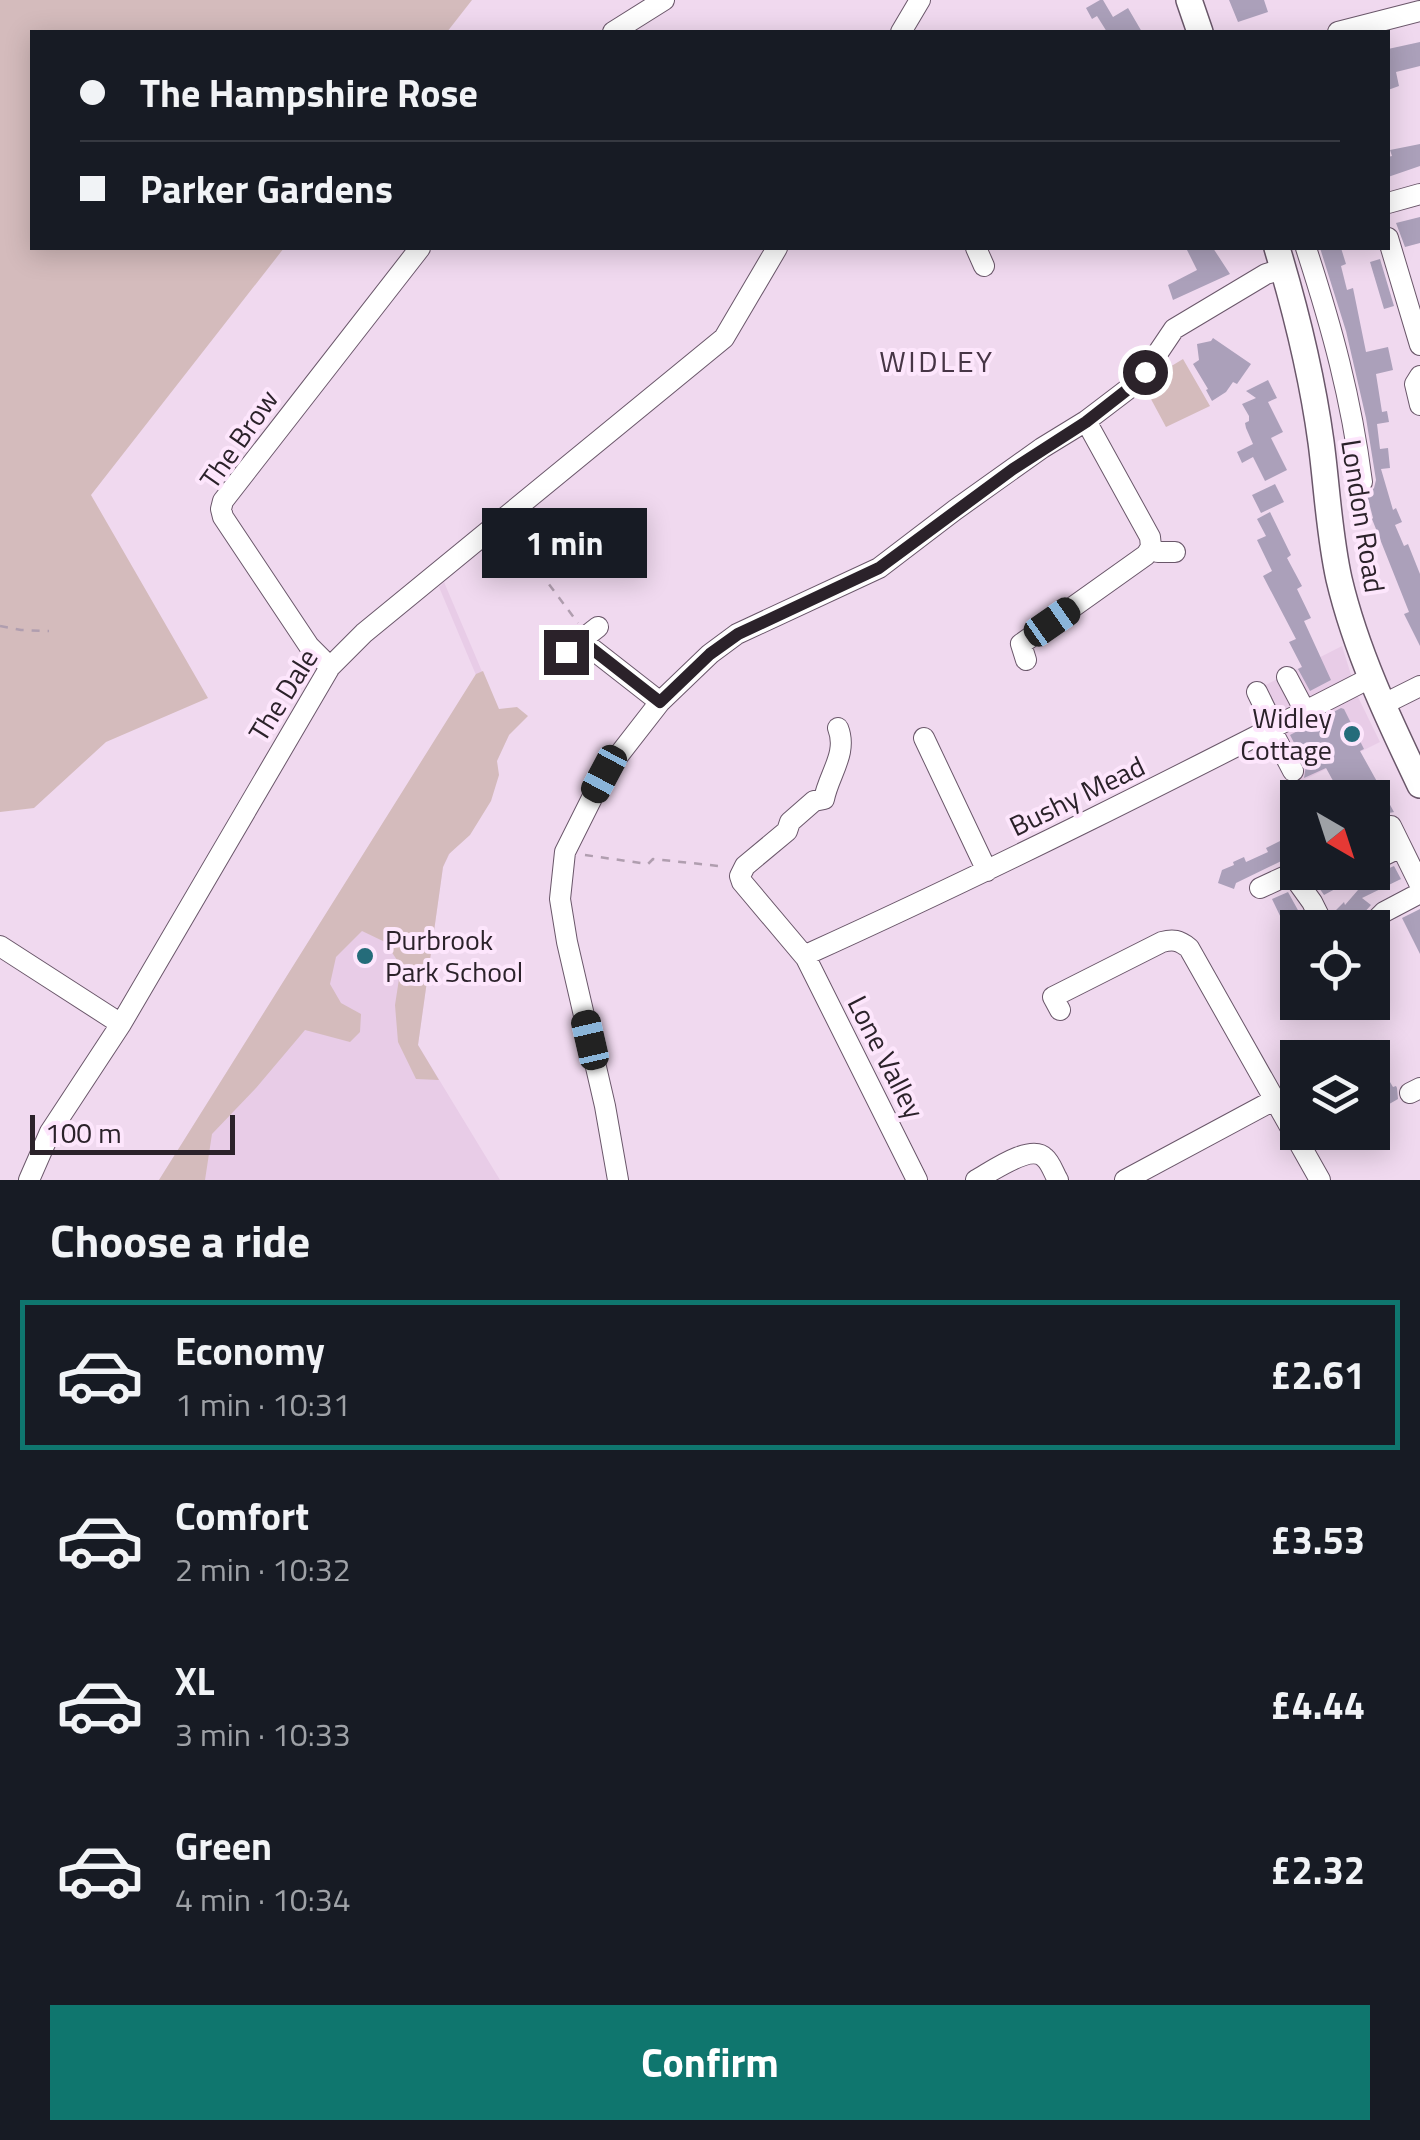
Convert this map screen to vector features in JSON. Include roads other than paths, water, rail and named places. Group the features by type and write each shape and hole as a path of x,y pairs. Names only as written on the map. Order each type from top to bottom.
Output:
{"main road":[{"path":"1189,0 1199,30"},
{"name":"London Road","path":"1280,258 1316,406 1338,576 1370,678 1420,786"}],"street":[{"path":"616,30 664,0"},
{"path":"902,30 920,0"},
{"path":"1346,30 1420,11"},
{"path":"1390,202 1420,194"},
{"path":"1390,245 1420,345"},
{"name":"The Brow","path":"330,667 309,646 223,517 222,501 418,250"},
{"name":"The Dale","path":"28,1180 50,1132 121,1024 330,667 364,632 724,338 777,250"},
{"path":"1307,250 1347,387 1362,482"},
{"path":"618,1180 560,900 564,852 604,774 660,702 710,654 738,634 879,568 1013,469 1086,422 1132,386 1174,329 1266,274 1280,258"},
{"path":"1420,376 1415,384 1420,405"},
{"path":"1018,651 1146,555 1151,547 1150,537 1086,422"},
{"path":"1151,547 1158,552 1175,552"},
{"path":"584,639 660,702"},
{"path":"1287,678 1305,712"},
{"name":"Bushy Mead","path":"806,958 1370,678"},
{"path":"1382,705 1420,686"},
{"path":"1257,692 1293,771"},
{"name":"Lone Valley","path":"838,728 841,748 824,799 814,802 790,822 787,831 745,866 740,876 806,958 917,1180"},
{"path":"924,738 987,871"},
{"path":"1391,826 1420,885"},
{"path":"1390,854 1401,847"},
{"path":"1260,888 1280,879"},
{"path":"1388,910 1420,893"},
{"path":"1054,998 1162,942 1181,942 1188,948 1320,1180"},
{"path":"0,946 121,1024"},
{"path":"1125,1180 1274,1100"},
{"path":"976,1180 1026,1154 1037,1153 1045,1158 1058,1180"}],"place":[{"name":"Widley Cottage","path":"1352,734"},
{"name":"Purbrook Park School","path":"365,956"}],"district":[{"name":"WIDLEY","path":"937,362"}]}
